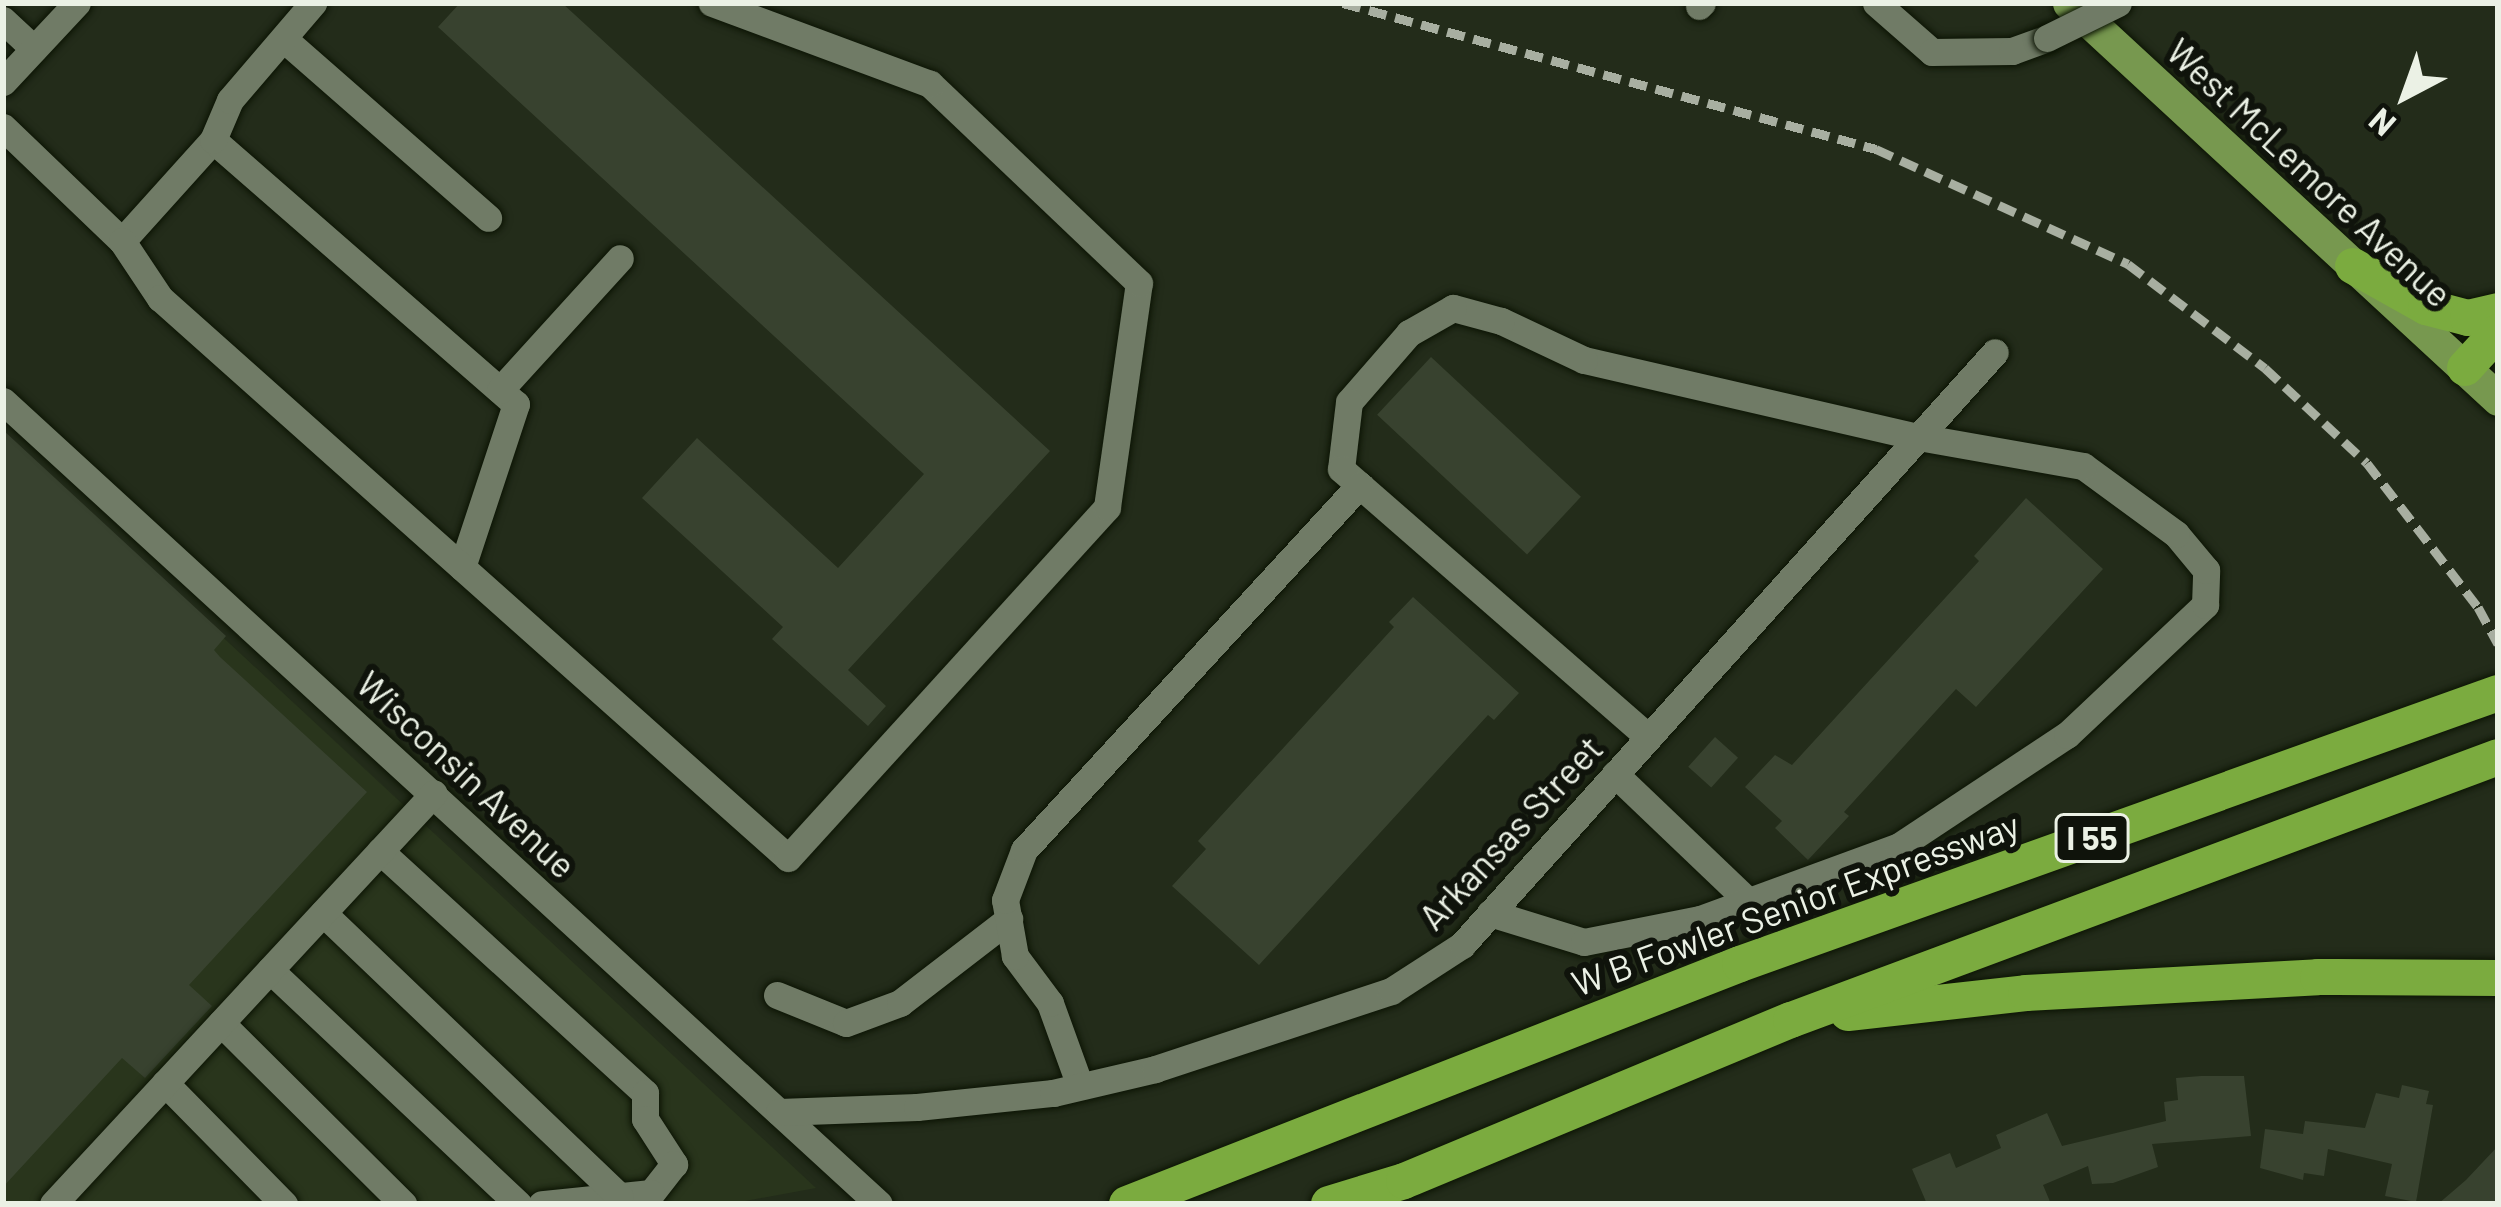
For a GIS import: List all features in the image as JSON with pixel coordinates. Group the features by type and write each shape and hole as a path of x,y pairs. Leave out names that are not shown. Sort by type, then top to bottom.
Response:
{"highway":[{"path":"2353,266 2426,308 2468,318 2498,311"},
{"path":"2465,368 2498,332"},
{"name":"W B Fowler Senior Expressway","path":"1127,1204 1740,964 2498,693"},
{"name":"I 55","path":"1329,1204 1404,1181 1791,1020 2486,761"},
{"path":"1791,1020 2048,992 2318,977 2498,978"}],"main road":[{"name":"West McLemore Avenue","path":"2068,3 2498,399"}],"street":[{"path":"3,82 77,3"},
{"path":"122,242 213,140 230,100 313,3"},
{"path":"3,127 122,242 160,298 788,858 1107,507 1139,283 930,84 712,3"},
{"path":"1876,3 1932,52 2012,51 2118,3"},
{"path":"3,20 34,49"},
{"path":"285,40 488,218"},
{"path":"213,140 516,404 462,567"},
{"path":"500,390 620,258"},
{"path":"1490,913 1584,942 1700,919 1899,846 2068,735 2205,605 2206,570 2176,534 2083,466 1918,437 1584,360 1501,322 1454,308 1409,333 1348,402 1341,469 1648,737"},
{"name":"Arkansas Street","path":"779,1112 917,1107 1080,1086 1155,1069 1390,991 1462,945 1995,352"},
{"name":"Wisconsin Avenue","path":"3,401 879,1204"},
{"path":"1080,1086 1050,1003 1016,956 1006,901 1024,850 1360,485"},
{"path":"1616,774 1747,900"},
{"path":"53,1204 434,793"},
{"path":"380,851 645,1093 645,1119 674,1164 652,1193 542,1204"},
{"path":"322,913 619,1196"},
{"path":"777,995 846,1023 900,1003 1009,920"},
{"path":"270,970 518,1204"},
{"path":"221,1023 403,1204"},
{"path":"165,1083 284,1204"}],"shaded area":[{"path":"3,433 816,1188 729,1204 3,1204"}],"building":[{"path":"460,3 562,3 1050,451 848,670 886,706 868,726 772,639 783,627 642,498 697,438 838,568 924,474 438,27"},
{"path":"1431,357 1581,497 1527,555 1377,415"},
{"path":"3,430 226,636 214,650 220,657 367,792 189,985 212,1006 145,1078 122,1058 3,1187"},
{"path":"2026,498 2103,569 1976,707 1956,689 1844,812 1849,816 1808,860 1775,828 1782,821 1745,787 1775,755 1792,765 1979,561 1974,556"},
{"path":"1413,597 1519,693 1494,720 1488,715 1259,965 1172,886 1206,849 1198,841 1394,627 1389,622"},
{"path":"1715,737 1738,758 1711,787 1688,767"},
{"path":"2244,1076 2251,1136 2152,1144 2158,1167 2113,1183 2092,1184 2088,1166 2043,1185 2051,1204 1927,1204 1912,1169 1950,1153 1956,1168 2001,1148 1996,1135 2047,1113 2062,1146 2166,1121 2164,1102 2178,1100 2176,1078"},
{"path":"2402,1085 2429,1091 2426,1104 2433,1105 2416,1202 2385,1196 2392,1164 2328,1149 2324,1176 2304,1173 2303,1180 2260,1168 2265,1129 2303,1134 2305,1121 2365,1128 2376,1093 2399,1098"},
{"path":"2498,1146 2498,1204 2438,1204 2466,1180"}],"railway":[{"path":"1343,3 1876,149 2128,264 2265,368 2367,463 2478,607 2498,644"}]}
